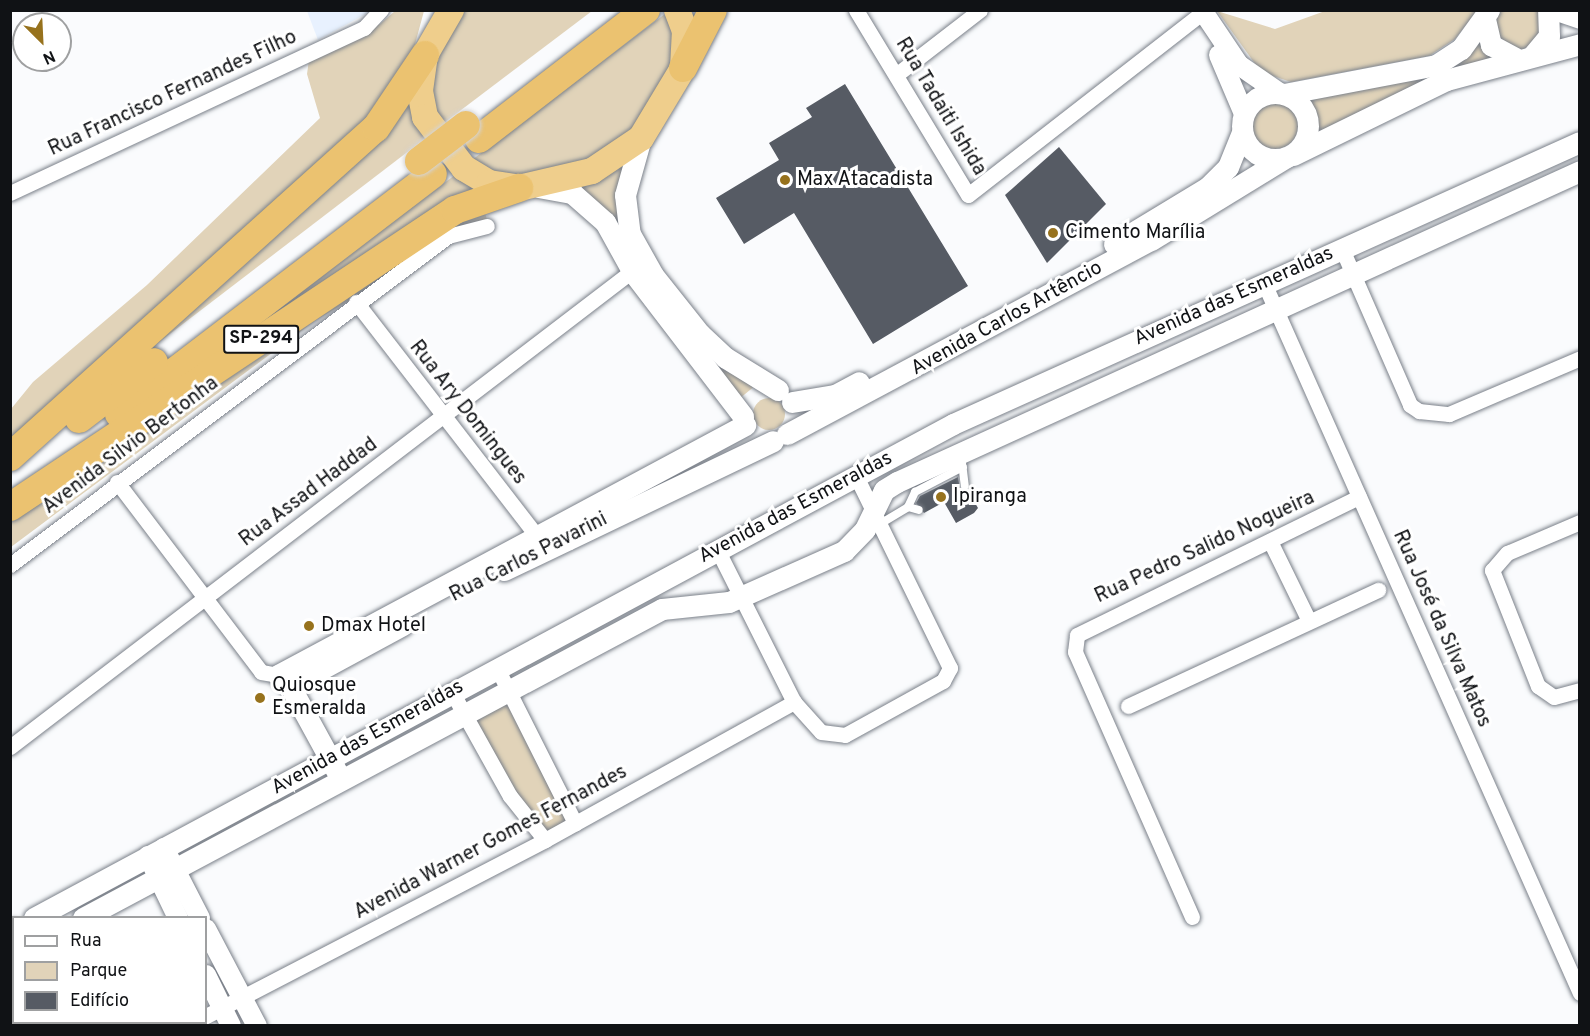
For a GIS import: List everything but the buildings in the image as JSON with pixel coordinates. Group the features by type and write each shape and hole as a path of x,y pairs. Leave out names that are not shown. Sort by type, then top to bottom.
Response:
{"highway":[{"path":"436,10 421,98 431,129 475,175 529,187 592,171 641,138 683,68 713,10"},
{"path":"10,457 376,128 451,10"},
{"name":"SP-294","path":"10,497 472,132 615,10"},
{"path":"677,10 685,31 683,68"},
{"name":"SP-294","path":"472,132 646,11"},
{"name":"SP-294","path":"10,471 426,168"},
{"name":"SP-294","path":"10,507 455,210 529,187"}],"main road":[{"path":"1487,15 1491,45 1524,57 1549,36 1548,10"},
{"path":"1557,10 1580,18"},
{"path":"1282,94 1300,104 1308,121 1305,140 1289,156 1258,155 1243,123 1259,97 1437,65 1461,50 1487,15"},
{"name":"Avenida Carlos Artêncio","path":"780,437 1151,240 1289,156 1446,80 1524,57 1580,44"},
{"name":"Avenida Carlos Artêncio","path":"785,396 835,395 1152,222 1218,179 1243,123"},
{"path":"529,187 572,194 594,210 632,271 756,438 780,437 795,419 785,396 726,358 700,334 653,275 630,234 625,195 641,138"},
{"name":"Avenida das Esmeraldas","path":"38,916 717,549 1000,402 1580,142"},
{"name":"Avenida das Esmeraldas","path":"87,916 662,609 743,597 844,551 877,518 884,490 960,459 1276,308 1580,171"},
{"path":"744,421 753,394 785,396"},
{"name":"Rua Carlos Pavarini","path":"689,466 744,421"},
{"name":"Rua Carlos Pavarini","path":"284,681 689,466 780,437"},
{"path":"284,681 340,779"}],"street":[{"name":"Rua Francisco Fernandes Filho","path":"10,193 364,28 381,10"},
{"name":"Rua Tadaiti Ishida","path":"856,10 968,195 1203,11"},
{"path":"896,75 980,10"},
{"path":"1203,11 1239,65 1282,94"},
{"path":"1203,11 1204,31 1237,89 1243,123"},
{"name":"Avenida Silvio Bertonha","path":"10,565 356,302 448,236 487,226"},
{"path":"1342,249 1410,405 1419,411 1449,414 1580,358"},
{"name":"Rua Assad Haddad","path":"10,747 202,599 444,418 632,271"},
{"name":"Rua José da Silva Matos","path":"1264,283 1580,993"},
{"name":"Rua Ary Domingues","path":"356,302 542,543"},
{"path":"717,549 794,702 810,724 832,736 943,681 950,668 856,476"},
{"path":"117,482 202,599 261,672 284,681"},
{"name":"Rua Pedro Salido Nogueira","path":"1192,917 1074,642 1085,627 1359,497"},
{"path":"1580,522 1507,553 1492,570 1539,686 1554,697 1580,690"},
{"path":"1270,541 1309,621"},
{"path":"1128,706 1378,590"},
{"path":"497,668 575,823"},
{"path":"452,692 510,796 545,840"},
{"name":"Avenida Warner Gomes Fernandes","path":"213,1012 545,840 794,702"},
{"path":"156,852 166,873 177,916"},
{"path":"166,873 198,916"},
{"path":"207,931 257,1026"},
{"path":"207,980 213,1012 231,1026"}],"lane":[{"path":"908,507 915,492 960,459 965,486"},
{"path":"877,518 908,507 919,510"}],"shaded area":[{"path":"307,11 371,11 318,40"}],"green space":[{"path":"1498,10 1539,11 1543,19 1536,43 1521,50 1499,42 1493,20"},
{"path":"395,11 424,11 411,59 389,98 11,448 11,409 33,382 147,285 320,118 307,74 309,60 380,24"},
{"path":"462,11 592,11 440,126 430,85 440,50"},
{"path":"669,11 679,36 661,96 610,153 508,181 468,163"},
{"path":"1217,11 1275,29 1325,11 1477,11 1455,39 1429,56 1291,82 1261,72"},
{"path":"1479,42 1491,58 1313,136 1307,100"},
{"path":"410,98 427,137 128,366"},
{"path":"1275,103 1291,110 1298,126 1291,142 1275,149 1259,142 1252,126 1259,110"},
{"path":"626,159 625,237 600,204 572,185"},
{"path":"455,175 478,190 222,350"},
{"path":"483,205 487,220 316,320 11,547 11,516"},
{"path":"693,335 756,385 739,399"},
{"path":"769,398 780,403 785,414 780,425 769,430 758,425 753,414 758,403"},
{"path":"509,689 575,823 545,840 463,714"}],"place":[{"name":"Max Atacadista","path":"785,180"},
{"name":"Cimento Marília","path":"1053,233"},
{"name":"Ipiranga","path":"941,497"},
{"name":"Dmax Hotel","path":"309,626"},
{"name":"Quiosque Esmeralda","path":"260,698"}]}
